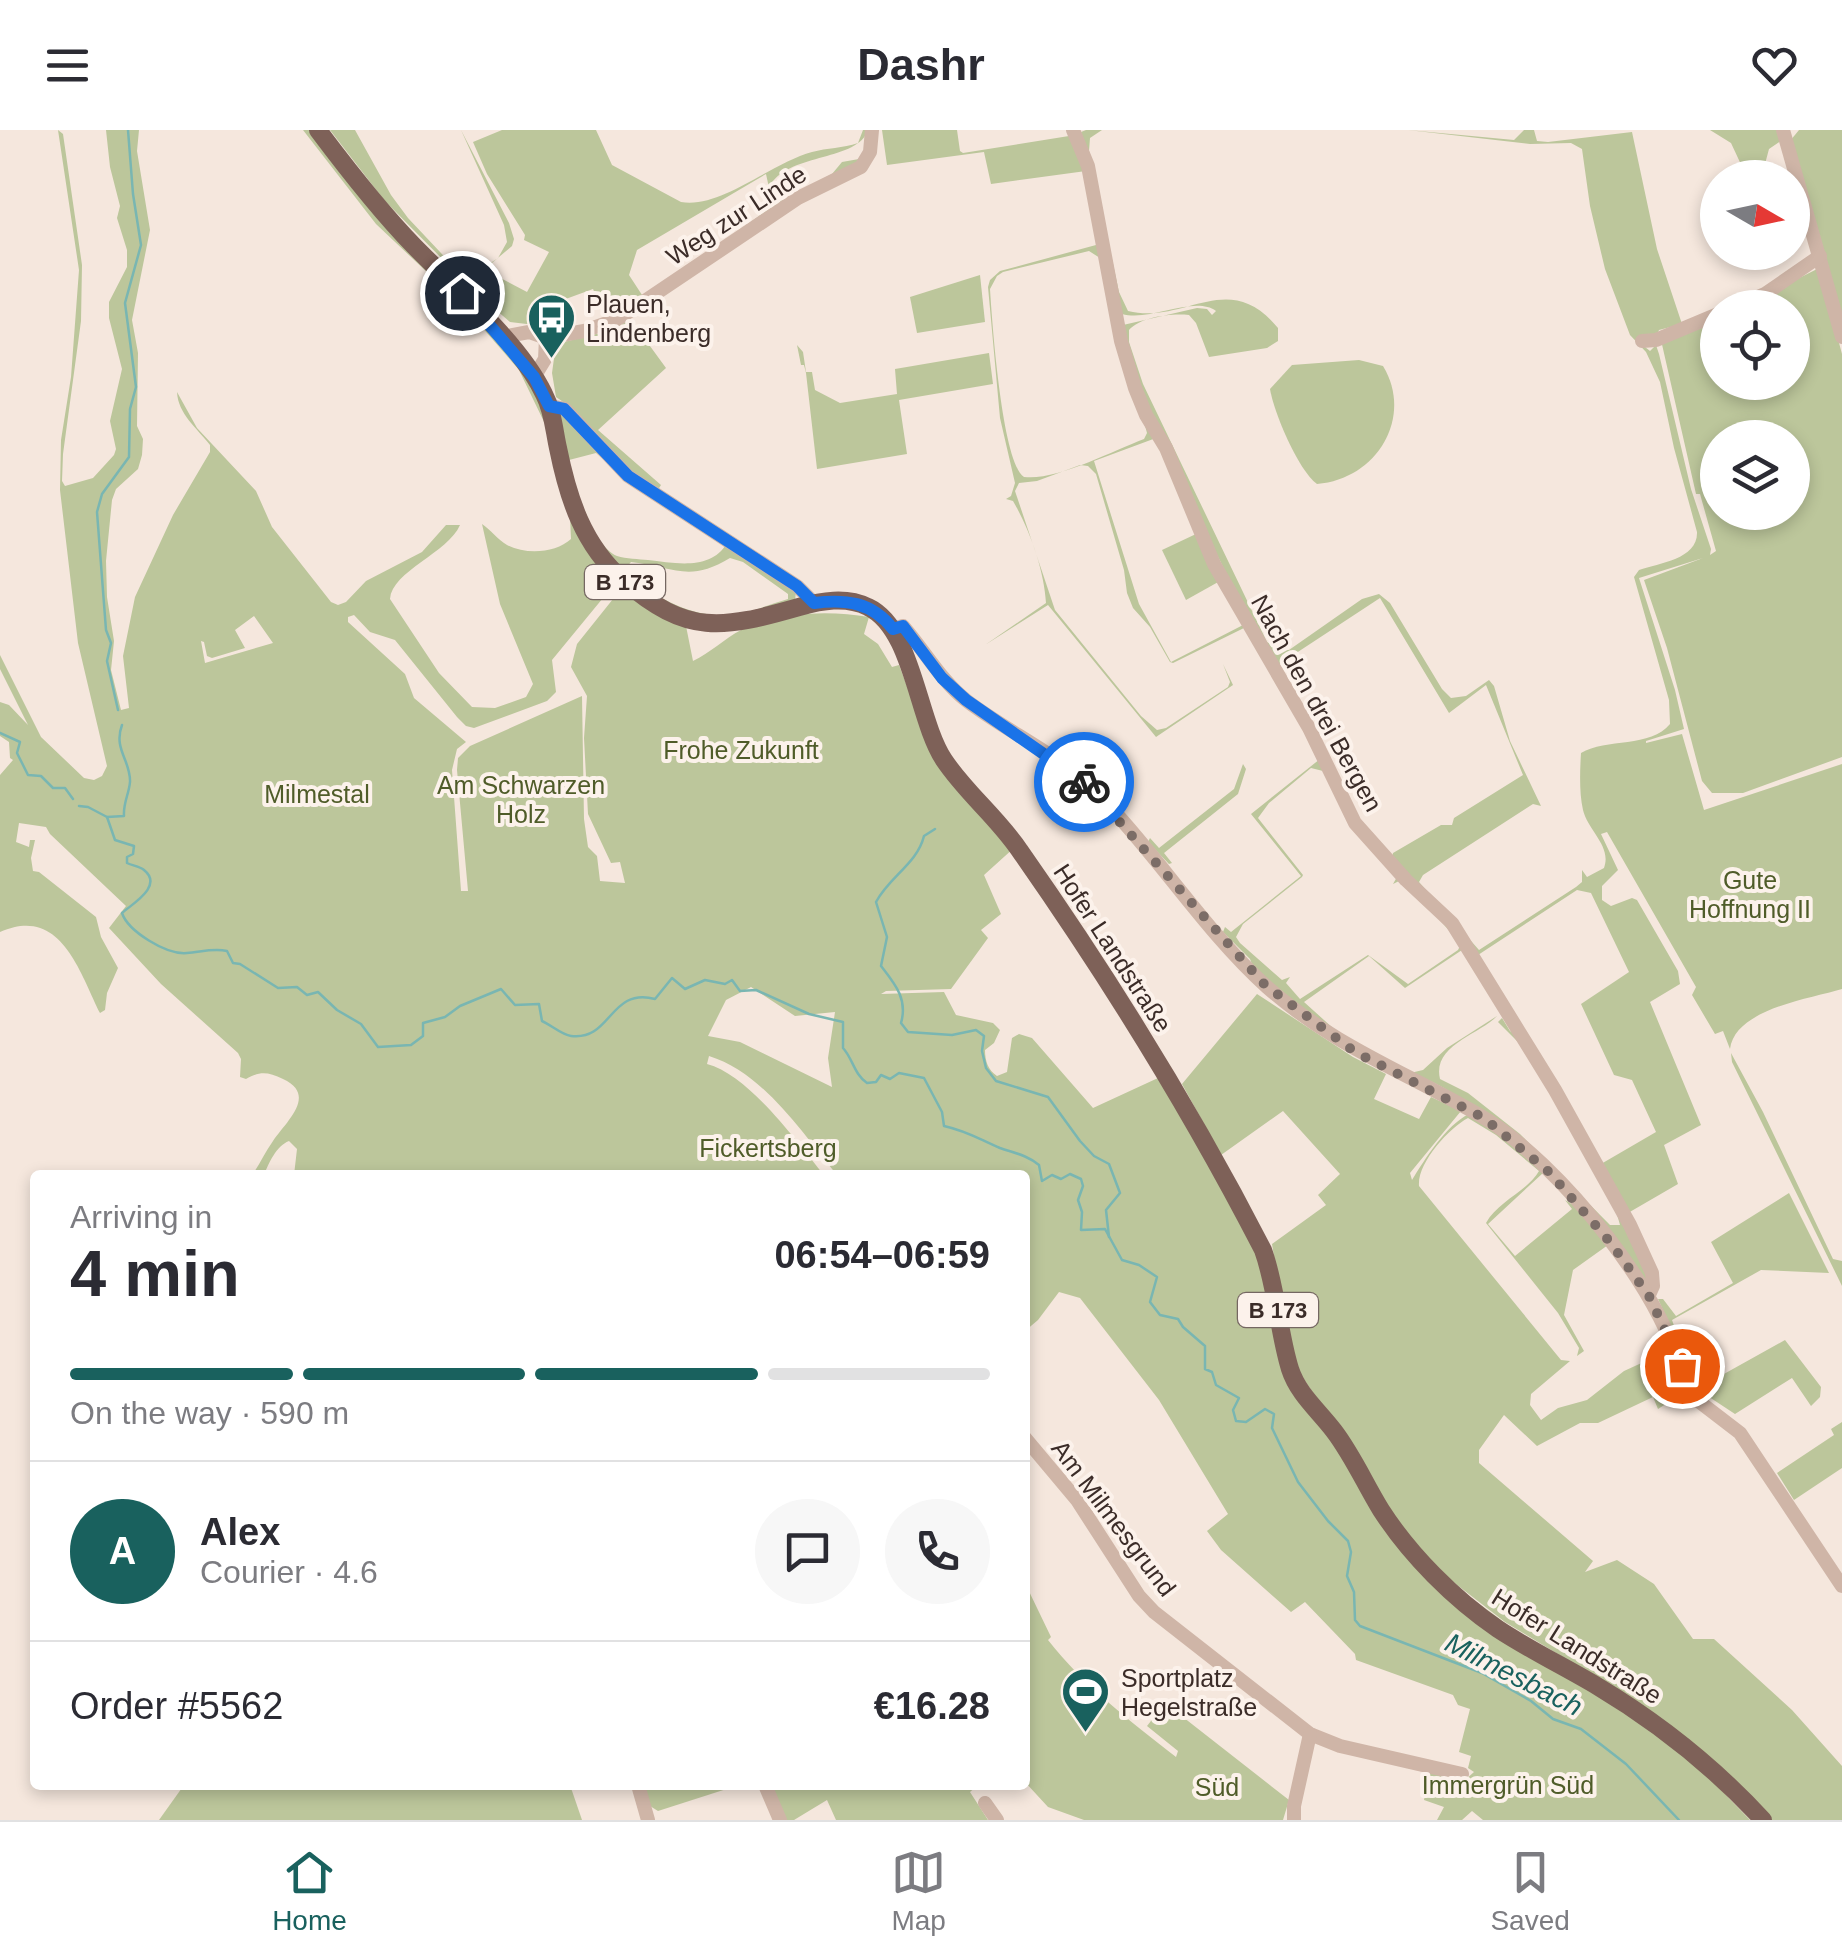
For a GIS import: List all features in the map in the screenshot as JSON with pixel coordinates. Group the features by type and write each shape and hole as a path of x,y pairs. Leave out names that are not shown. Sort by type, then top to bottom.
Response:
{"main road":[{"name":"B 173","path":"318,130 394,224 534,377 549,406 566,484 582,528 608,565 637,592 676,616 711,625 741,624 814,603 840,600 868,606 893,629"},
{"name":"Hofer Landstraße","path":"893,629 940,754 1017,845 1174,1088 1262,1250 1291,1372 1304,1396 1364,1476 1402,1540 1472,1610 1668,1732 1763,1820"}],"street":[{"name":"Weg zur Linde","path":"502,338 529,332 546,338 618,320 798,198 861,166 870,152 872,130"},
{"name":"Nach den drei Bergen","path":"1073,130 1088,166 1130,374 1146,416 1166,448 1214,564 1309,728 1356,822 1384,856 1452,923 1555,1090 1644,1257 1654,1286 1649,1296"},
{"path":"1785,131 1842,337"},
{"path":"1772,290 1820,256"},
{"path":"1642,341 1656,340 1700,322"},
{"path":"534,377 545,359 546,338"},
{"path":"549,406 564,409 628,476 797,586 814,603"},
{"path":"893,629 903,626 942,678 966,700 1041,749 1096,792 1275,994 1355,1052 1484,1118 1527,1152 1580,1206 1649,1296 1682,1366 1684,1390 1740,1432 1842,1586"},
{"name":"Am Milmesgrund","path":"1030,1444 1076,1500 1154,1612 1310,1734 1340,1746 1462,1774"},
{"path":"1294,1820 1310,1734"},
{"path":"639,1790 648,1820"},
{"path":"767,1790 780,1820"},
{"path":"985,1803 997,1820"}],"green space":[{"path":"58,130 63,134 82,265 81,321 63,454 65,486 93,478 116,449 110,421 122,369 109,318 109,302 127,267 127,250 117,218 120,206 106,130 139,130 137,151 150,230 132,320 138,353 137,426 143,439 142,455 138,469 116,489 112,500 106,561 114,641 111,670 121,710 129,708 123,656 135,597 173,515 210,452 210,445 184,414 177,392 197,428 256,491 272,527 331,602 346,602 366,581 422,552 446,525 460,525 454,535 400,580 390,599 439,673 472,707 495,708 526,697 533,684 500,604 482,524 504,543 523,550 549,550 571,539 570,516 547,428 519,370 467,310 376,224 303,130 312,130 530,378 613,579 612,587 552,660 556,692 547,701 474,728 457,717 395,640 370,632 354,615 348,617 348,622 405,674 414,698 466,742 457,749 452,770 461,891 468,891 458,758 470,746 582,696 588,847 597,856 600,881 625,883 620,862 611,863 588,814 584,738 587,696 571,667 577,644 617,594 630,591 686,626 693,661 741,630 771,619 821,613 869,617 864,634 878,644 892,667 899,665 931,743 956,786 1015,847 984,875 1001,914 981,930 988,938 951,989 881,994 944,992 956,1015 993,1023 1000,1030 985,1054 989,1068 997,1076 1007,1072 1012,1038 1019,1034 1032,1038 1093,1108 1158,1078 1250,1232 1261,1266 1277,1350 1295,1397 1330,1435 1397,1543 1698,1766 1750,1820 1483,1820 1472,1811 1462,1820 1437,1820 1444,1807 1424,1800 1430,1771 1465,1780 1474,1772 1468,1768 1471,1756 1459,1752 1470,1709 1458,1705 1453,1695 1356,1660 1355,1654 1305,1602 1291,1612 1221,1550 1207,1531 1228,1514 1159,1400 1080,1298 1059,1292 1030,1327 1030,1170 833,1170 764,1090 729,1064 709,1056 707,1064 739,1081 755,1095 820,1170 295,1170 297,1149 289,1141 277,1151 266,1170 255,1170 296,1109 298,1093 293,1085 273,1075 240,1077 238,1053 161,984 109,928 126,906 46,827 19,823 16,842 29,847 30,840 35,840 33,871 96,917 101,937 118,968 107,993 105,1010 100,1013 75,961 52,934 38,927 21,926 0,932 0,775 13,760 9,742 0,736 0,702 9,705 28,725 0,669 0,655 41,737 84,778 94,780 102,776 107,766 78,643 60,490 61,440 71,377 79,270","holes":["254,616 273,643 205,663 201,641 207,656 212,658 245,648 235,630","751,987 795,1016 835,1012 828,1058 832,1087 740,1042 708,1036 726,1000"]},
{"path":"330,130 355,130 391,195 457,270 471,276 497,259 467,284 384,200"},
{"path":"461,130 514,239 498,258 507,242 504,225"},
{"path":"502,130 596,130 612,165 681,202 713,199 796,158 857,143 780,174 771,184 774,200 779,202 832,174 842,162 859,159 855,166 731,236 773,206 766,174 637,250 629,275 644,298 606,319 593,289 563,300 548,298 543,326 510,322 474,291 493,274 527,292 549,252 524,240 525,235 487,174 473,142"},
{"path":"882,130 957,130 963,153 1069,136 1086,171 991,184 984,152 887,165"},
{"path":"1102,130 1090,138 1089,151 1119,292 1128,311 1161,312 1133,316 1122,314 1081,132"},
{"name":"Gute Hoffnung II","path":"1408,130 1514,140 1524,130 1534,130 1537,141 1548,142 1632,132 1657,249 1682,324 1659,330 1640,343 1650,351 1656,345 1659,354 1700,516 1700,530 1705,530 1710,555 1716,551 1710,530 1810,530 1810,420 1700,420 1700,494 1696,494 1661,340 1700,325 1700,400 1810,400 1810,290 1776,290 1819,268 1842,354 1842,757 1743,793 1712,793 1702,781 1667,648 1644,580 1703,558 1639,578 1684,729 1646,743 1682,734 1704,810 1842,764 1842,989 1759,1015 1735,1035 1730,1049 1723,1031 1715,1034 1692,995 1696,987 1607,832 1601,834 1618,870 1602,886 1602,900 1611,906 1632,898 1637,900 1678,971 1680,984 1650,1002 1701,1125 1664,1145 1678,1184 1628,1213 1601,1164 1656,1132 1632,1080 1614,1075 1581,1004 1629,972 1591,893 1577,890 1478,955 1392,858 1393,853 1441,825 1452,825 1454,818 1523,775 1486,685 1449,713 1380,598 1278,665 1226,573 1148,414 1123,325 1147,319 1129,330 1129,342 1143,384 1267,642 1279,650 1289,650 1362,599 1379,594 1390,603 1451,698 1466,696 1489,680 1494,686 1510,741 1541,806 1533,804 1423,875 1419,882 1479,950 1576,887 1582,882 1582,870 1587,877 1604,868 1605,853 1583,810 1581,753 1652,737 1670,724 1669,700 1634,577 1639,570 1685,554 1696,541 1697,532 1660,382 1646,352 1630,335 1605,269 1582,149 1571,143 1530,144"},
{"path":"1710,130 1780,130 1782,140 1769,149 1766,160 1739,160 1731,143"},
{"path":"1799,130 1842,130 1842,316 1810,208 1810,160 1796,160 1790,141"},
{"path":"1099,246 1156,438 1094,461 1139,604 1171,662 1245,624 1246,627 1173,663 1170,662 1150,627 1133,608 1096,474 1081,465 1144,439 1147,433 1100,258 1089,251 1003,272 990,289 1004,420 1016,466 1024,477 1064,471 1019,483 1015,491 1033,545 1013,501 1006,499 1015,483 1000,418 988,287 990,280 1000,271"},
{"path":"980,275 985,322 917,333 910,297"},
{"path":"1224,300 1242,302 1260,310 1278,328 1278,341 1267,348 1209,357 1189,315 1164,316 1197,308 1207,309 1212,315 1216,311 1196,306 1186,307"},
{"path":"631,320 666,368 598,430 661,485 656,493 572,408 556,397 552,373 556,344"},
{"path":"797,345 803,352 806,372 812,372 815,390 840,403 897,394 895,369 989,353 993,384 899,400 907,454 817,469 806,373"},
{"path":"1359,360 1383,366 1392,386 1392,424 1384,442 1357,471 1317,484 1302,467 1288,440 1270,389 1292,365"},
{"path":"559,411 604,460 596,453 569,460 589,522 612,554 692,563 712,558 727,543 796,590 795,602 747,616 709,620 681,612 647,592 616,563 592,532 583,517 572,481","holes":["730,558 743,562 788,594 788,599 740,614 704,614 660,597 626,568 631,562 692,572"]},
{"path":"1196,534 1220,581 1186,600 1162,550"},
{"path":"1036,554 1055,610 1141,716 1157,730 1228,687 1230,682 1223,664 1233,685 1156,737 1048,605 985,645 1046,603"},
{"path":"1320,759 1354,825 1408,885 1399,881 1393,884 1397,877 1357,833 1323,771 1311,768 1269,803 1258,818 1303,875 1243,924 1236,937 1240,943 1282,980 1290,977 1286,983 1300,999 1368,955 1408,984 1461,944 1413,890 1465,948 1405,988 1369,956 1304,1002 1334,1029 1256,974 1250,959 1223,932 1225,927 1231,932 1301,876 1251,814"},
{"path":"1243,764 1246,769 1238,794 1164,853 1172,863 1169,864 1148,842 1150,838 1159,848 1234,789"},
{"path":"1257,994 1386,1074 1374,1099 1419,1119 1431,1097 1461,1111 1410,1173 1412,1180 1444,1134 1469,1114 1492,1128 1543,1173 1488,1224 1515,1256 1572,1209 1565,1200 1575,1206 1608,1245 1573,1270 1564,1315 1584,1351 1577,1356 1579,1348 1558,1313 1486,1223 1539,1171 1496,1135 1468,1118 1444,1138 1423,1167 1419,1186 1561,1360 1570,1361 1531,1394 1530,1405 1541,1420 1558,1408 1587,1400 1624,1371 1670,1350 1680,1388 1658,1409 1653,1397 1598,1423 1580,1423 1537,1446 1504,1415 1479,1450 1479,1463 1593,1561 1585,1572 1617,1560 1654,1584 1693,1639 1714,1639 1792,1710 1842,1766 1842,1820 1771,1820 1604,1682 1505,1622 1452,1581 1408,1538 1300,1373 1288,1341 1272,1244 1326,1205 1318,1195 1340,1174 1283,1111 1221,1155 1182,1084"},
{"path":"1497,1016 1450,1049 1439,1067 1440,1079 1468,1093 1520,1134 1610,1225 1620,1225 1615,1207 1568,1123 1521,1045 1498,1022 1502,1018 1519,1037 1607,1184 1637,1245 1649,1277 1646,1283 1594,1217 1533,1156 1450,1092 1406,1074 1423,1070 1447,1048"},
{"path":"1731,1053 1833,1259 1842,1261 1842,1286 1732,1062"},
{"path":"1789,1193 1829,1273 1761,1270 1672,1320 1687,1362 1699,1376 1689,1383 1658,1299 1663,1299 1676,1316 1733,1283 1711,1242"},
{"path":"1785,1340 1821,1387 1820,1397 1811,1406 1792,1378 1735,1414 1697,1389"},
{"path":"1842,1422 1842,1468 1794,1500 1777,1473 1834,1435 1831,1429"},
{"name":"Sportplatz Hegelstraße","path":"1030,1593 1051,1637 1048,1640 1062,1657 1092,1688 1176,1757 1178,1751 1147,1726 1165,1703 1289,1800 1283,1820 1084,1820 1048,1807 1030,1787"},
{"path":"180,1790 572,1790 582,1820 159,1820"},
{"path":"645,1790 723,1790 658,1811 650,1806"},
{"path":"770,1790 972,1790 988,1820 836,1820 827,1800 794,1820 783,1820"}],"waterway":[{"path":"118,710 107,661 111,643 106,630 97,512 102,494 129,457 130,409 136,387 125,303 141,245 128,130"},
{"path":"107,817 124,816 129,786 130,775 120,741 122,725"},
{"name":"Milmesbach","path":"0,733 20,742 17,753 28,775 41,776 53,788 65,788 73,799"},
{"name":"Milmesbach","path":"79,806 107,817 115,840 134,846 127,863 149,876 144,894 122,913 140,934 178,953 227,951 233,963 278,988 297,987 307,995 318,992 337,1010 361,1024 378,1047 411,1045 423,1036 423,1023 445,1017 460,1006 501,989 515,1005 539,1004 542,1021 560,1032 584,1035 595,1031 628,1000 655,999 672,978 685,989 705,980 725,984 732,980 740,991 756,990 809,1014 843,1022 843,1048 867,1083 876,1082 881,1075 890,1079 899,1073 924,1078 942,1112 944,1126 1030,1159 1039,1165 1042,1181 1052,1175 1061,1179 1070,1174 1081,1179 1081,1230 1105,1229 1122,1260 1157,1277 1150,1302 1160,1315 1178,1319 1205,1346 1205,1369 1212,1372 1216,1385 1239,1398 1233,1410 1236,1421 1246,1422 1265,1409 1274,1414 1272,1428 1298,1482 1348,1541 1351,1552 1347,1576 1354,1592 1355,1620 1360,1626 1482,1673 1531,1701 1553,1719 1581,1729 1626,1764 1679,1820"},
{"path":"935,829 924,836 916,854 876,902 887,937 881,966 901,999 901,1023 908,1032 952,1035 976,1030 984,1036 986,1068 996,1081 1048,1097 1080,1141 1094,1156 1109,1164 1120,1193 1106,1210 1109,1237"}],"way so far":[{"path":"1084,782 1265,985 1296,1011 1355,1052 1484,1118 1549,1172 1610,1242 1649,1296 1682,1366"}],"place":[{"name":"Plauen, Lindenberg","path":"551,360"},
{"name":"Sportplatz Hegelstraße","path":"1086,1734"}],"route":[{"path":"462,293 534,377 549,406 564,409 628,476 797,586 814,603 856,602 878,612 893,629 903,626 942,678 966,700 1084,782"}],"park label":[{"name":"Frohe Zukunft","path":"741,750"},
{"name":"Milmestal","path":"317,794"},
{"name":"Am Schwarzen Holz","path":"521,800"},
{"name":"Fickertsberg","path":"768,1148"},
{"name":"Immergrün Süd","path":"1508,1785"},
{"name":"Süd","path":"1217,1787"}]}
